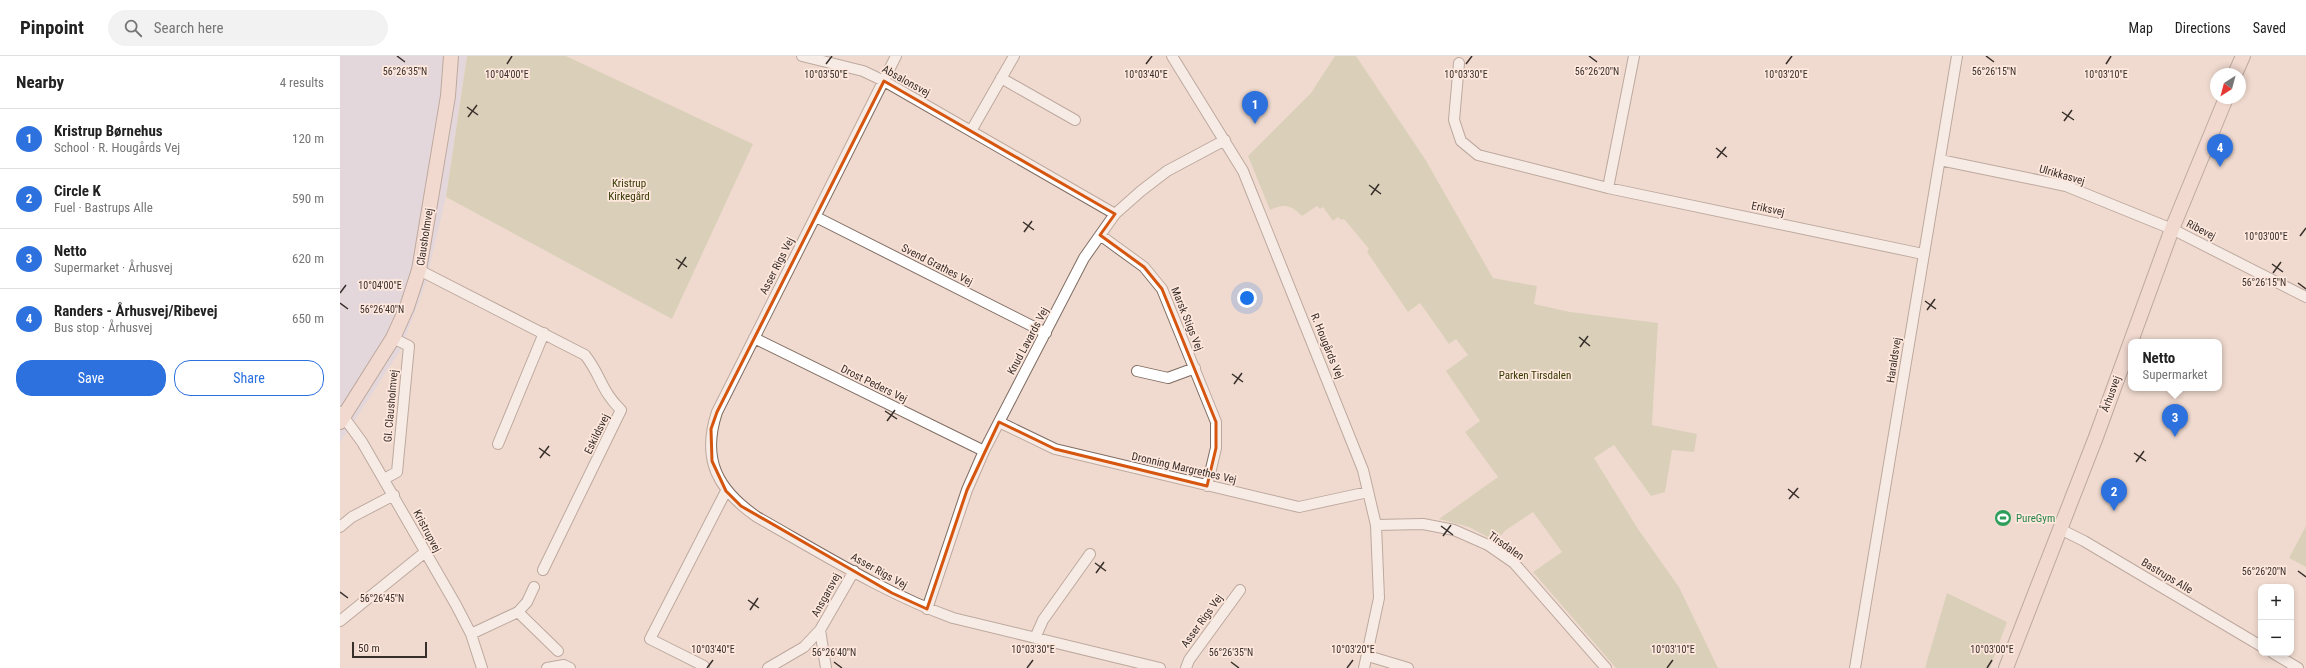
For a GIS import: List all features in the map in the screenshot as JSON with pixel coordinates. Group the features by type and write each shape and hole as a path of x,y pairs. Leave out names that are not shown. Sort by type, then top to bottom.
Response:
{"main road":[{"name":"Clausholmvej","path":"341,417 393,338 408,307 419,270 448,96 451,56"},
{"path":"2238,68 2243,56"},
{"name":"Århusvej","path":"2132,339 2172,229 2224,104"},
{"name":"Århusvej","path":"2006,668 2096,437 2128,349"}],"street":[{"name":"Absalonsvej","path":"802,56 863,71 884,81 1115,214"},
{"name":"Asser Rigs Vej","path":"896,56 717,412 711,429 712,461 726,491 741,506 757,517 854,570 892,593 927,609 953,618 1160,668"},
{"path":"971,131 1014,56"},
{"name":"R. Hougårds Vej","path":"1172,56 1243,171 1363,470 1376,525 1379,598 1368,656 1364,668"},
{"path":"1608,188 1634,56"},
{"name":"Haraldsvej","path":"1855,668 1957,56"},
{"name":"Eriksvej","path":"1459,63 1454,120 1462,141 1478,155 1608,188 1924,254"},
{"path":"1001,78 1075,120"},
{"name":"Knud Lavards Vej","path":"927,609 967,490 984,451 1084,258 1115,214 1168,171 1225,140"},
{"name":"Ulrikkasvej","path":"1940,160 2066,186 2172,229"},
{"name":"Svend Grathes Vej","path":"816,217 1046,333"},
{"name":"Ribevej","path":"2172,229 2306,297"},
{"name":"Marsk Stigs Vej","path":"1100,235 1144,267 1162,288 1216,422 1216,448 1207,486"},
{"name":"Eskildsvej","path":"419,270 585,355 596,369 601,384 608,397 621,410 543,570"},
{"path":"498,444 544,333"},
{"name":"Gl. Clausholmvej","path":"384,479 397,472 409,346 393,338"},
{"name":"Drost Peders Vej","path":"754,338 984,451"},
{"name":"Marsk Stigs Vej","path":"1137,371 1168,378 1195,368"},
{"name":"Kristrupvej","path":"341,417 362,442 394,495 424,552 471,634 482,668"},
{"name":"Dronning Margrethes Vej","path":"999,422 1055,449 1299,507 1368,492"},
{"path":"704,666 650,639 726,491"},
{"path":"340,527 352,517 394,495"},
{"name":"Tirsdalen","path":"1376,525 1423,524 1454,530 1488,545 1514,563 1606,668"},
{"name":"Bastrups Alle","path":"2060,529 2084,541 2258,644"},
{"path":"340,621 424,552"},
{"path":"1035,638 1042,620 1090,554"},
{"name":"Ansgarsvej","path":"768,668 804,647 820,630 854,570"},
{"path":"471,634 518,612 527,602 534,587"},
{"name":"Asser Rigs Vej","path":"1186,668 1189,660 1240,590"},
{"path":"518,612 558,651"},
{"name":"Ansgarsvej","path":"820,630 826,668"},
{"path":"1368,656 1408,668"},
{"path":"2278,656 2298,668"},
{"path":"548,668 564,665 570,668"}],"highlighted area":[{"path":"884,81 1115,214 1100,235 1144,267 1162,289 1216,422 1216,448 1207,486 1055,449 999,422 967,490 927,609 892,593 741,506 726,491 712,461 711,429 717,412"}],"shaded area":[{"path":"340,56 467,56 446,197 426,282 401,349 340,443"}],"green space":[{"name":"Kristrup Kirkegård","path":"467,56 566,56 753,144 672,319 446,197"},
{"name":"Parken Tirsdalen","path":"1335,56 1356,56 1425,159 1493,278 1537,286 1534,304 1570,312 1658,323 1652,425 1697,434 1694,452 1672,450 1665,492 1651,496 1614,445 1594,458 1638,529 1679,587 1718,668 1616,668 1533,572 1562,552 1533,512 1506,530 1495,541 1469,527 1439,519 1498,477 1465,432 1480,421 1446,371 1468,355 1456,339 1449,344 1420,303 1408,312 1367,252 1369,249 1344,219 1341,220 1338,217 1333,221 1323,207 1320,209 1317,206 1302,216 1288,206 1280,206 1270,210 1248,156 1311,93"},
{"path":"2306,526 2306,567 2289,558"},
{"path":"1947,593 2007,622 1990,668 1925,668"}],"place":[{"name":"Kristrup Børnehus","path":"1255,124"},
{"name":"Randers - Århusvej/Ribevej","path":"2220,167"},
{"name":"Netto","path":"2175,437"},
{"name":"Circle K","path":"2114,511"},
{"name":"PureGym","path":"2003,518"}]}
